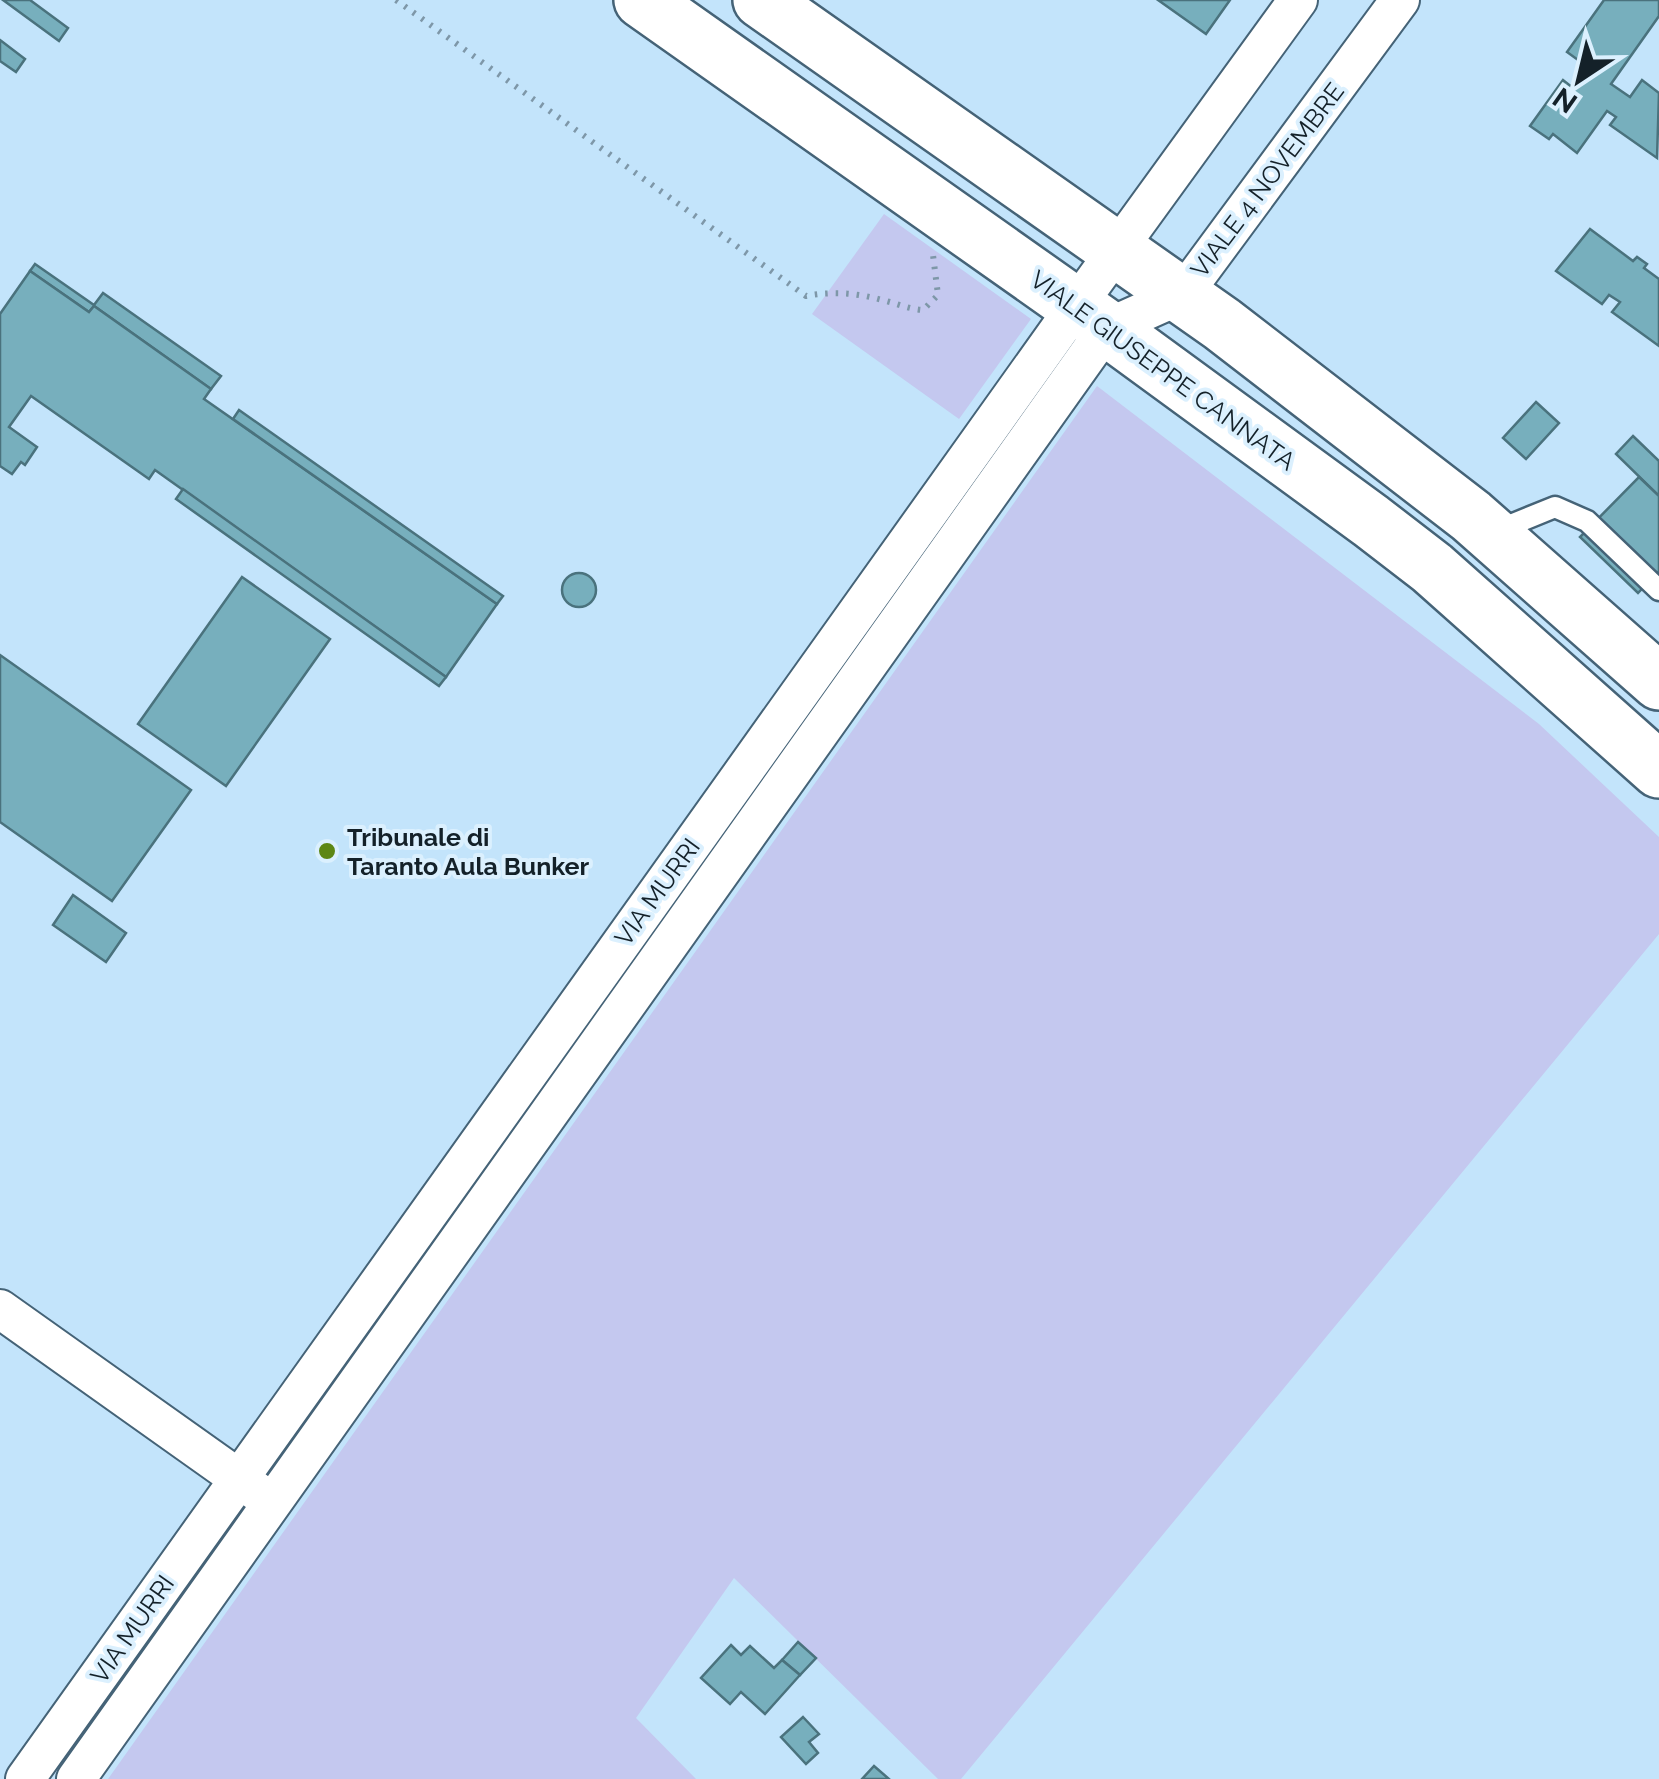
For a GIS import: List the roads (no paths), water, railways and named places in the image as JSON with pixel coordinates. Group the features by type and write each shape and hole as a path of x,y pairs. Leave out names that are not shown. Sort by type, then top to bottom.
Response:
{"street":[{"name":"VIALE GIUSEPPE CANNATA","path":"642,0 1091,317 1432,568 1659,770"},
{"path":"761,0 1116,252 1182,294 1490,533 1652,676 1600,715"},
{"path":"1091,317 1116,252 1298,0"},
{"name":"VIALE 4 NOVEMBRE","path":"1091,317 1182,294 1400,0"},
{"name":"VIA MURRI","path":"25,1779 239,1478 1091,317"},
{"name":"VIA MURRI","path":"76,1779 273,1502 1091,317"},
{"path":"0,1309 273,1502"}],"lane":[{"path":"1490,533 1555,507 1587,521 1659,590"}],"place":[{"name":"Tribunale di Taranto Aula Bunker","path":"327,851"}]}
